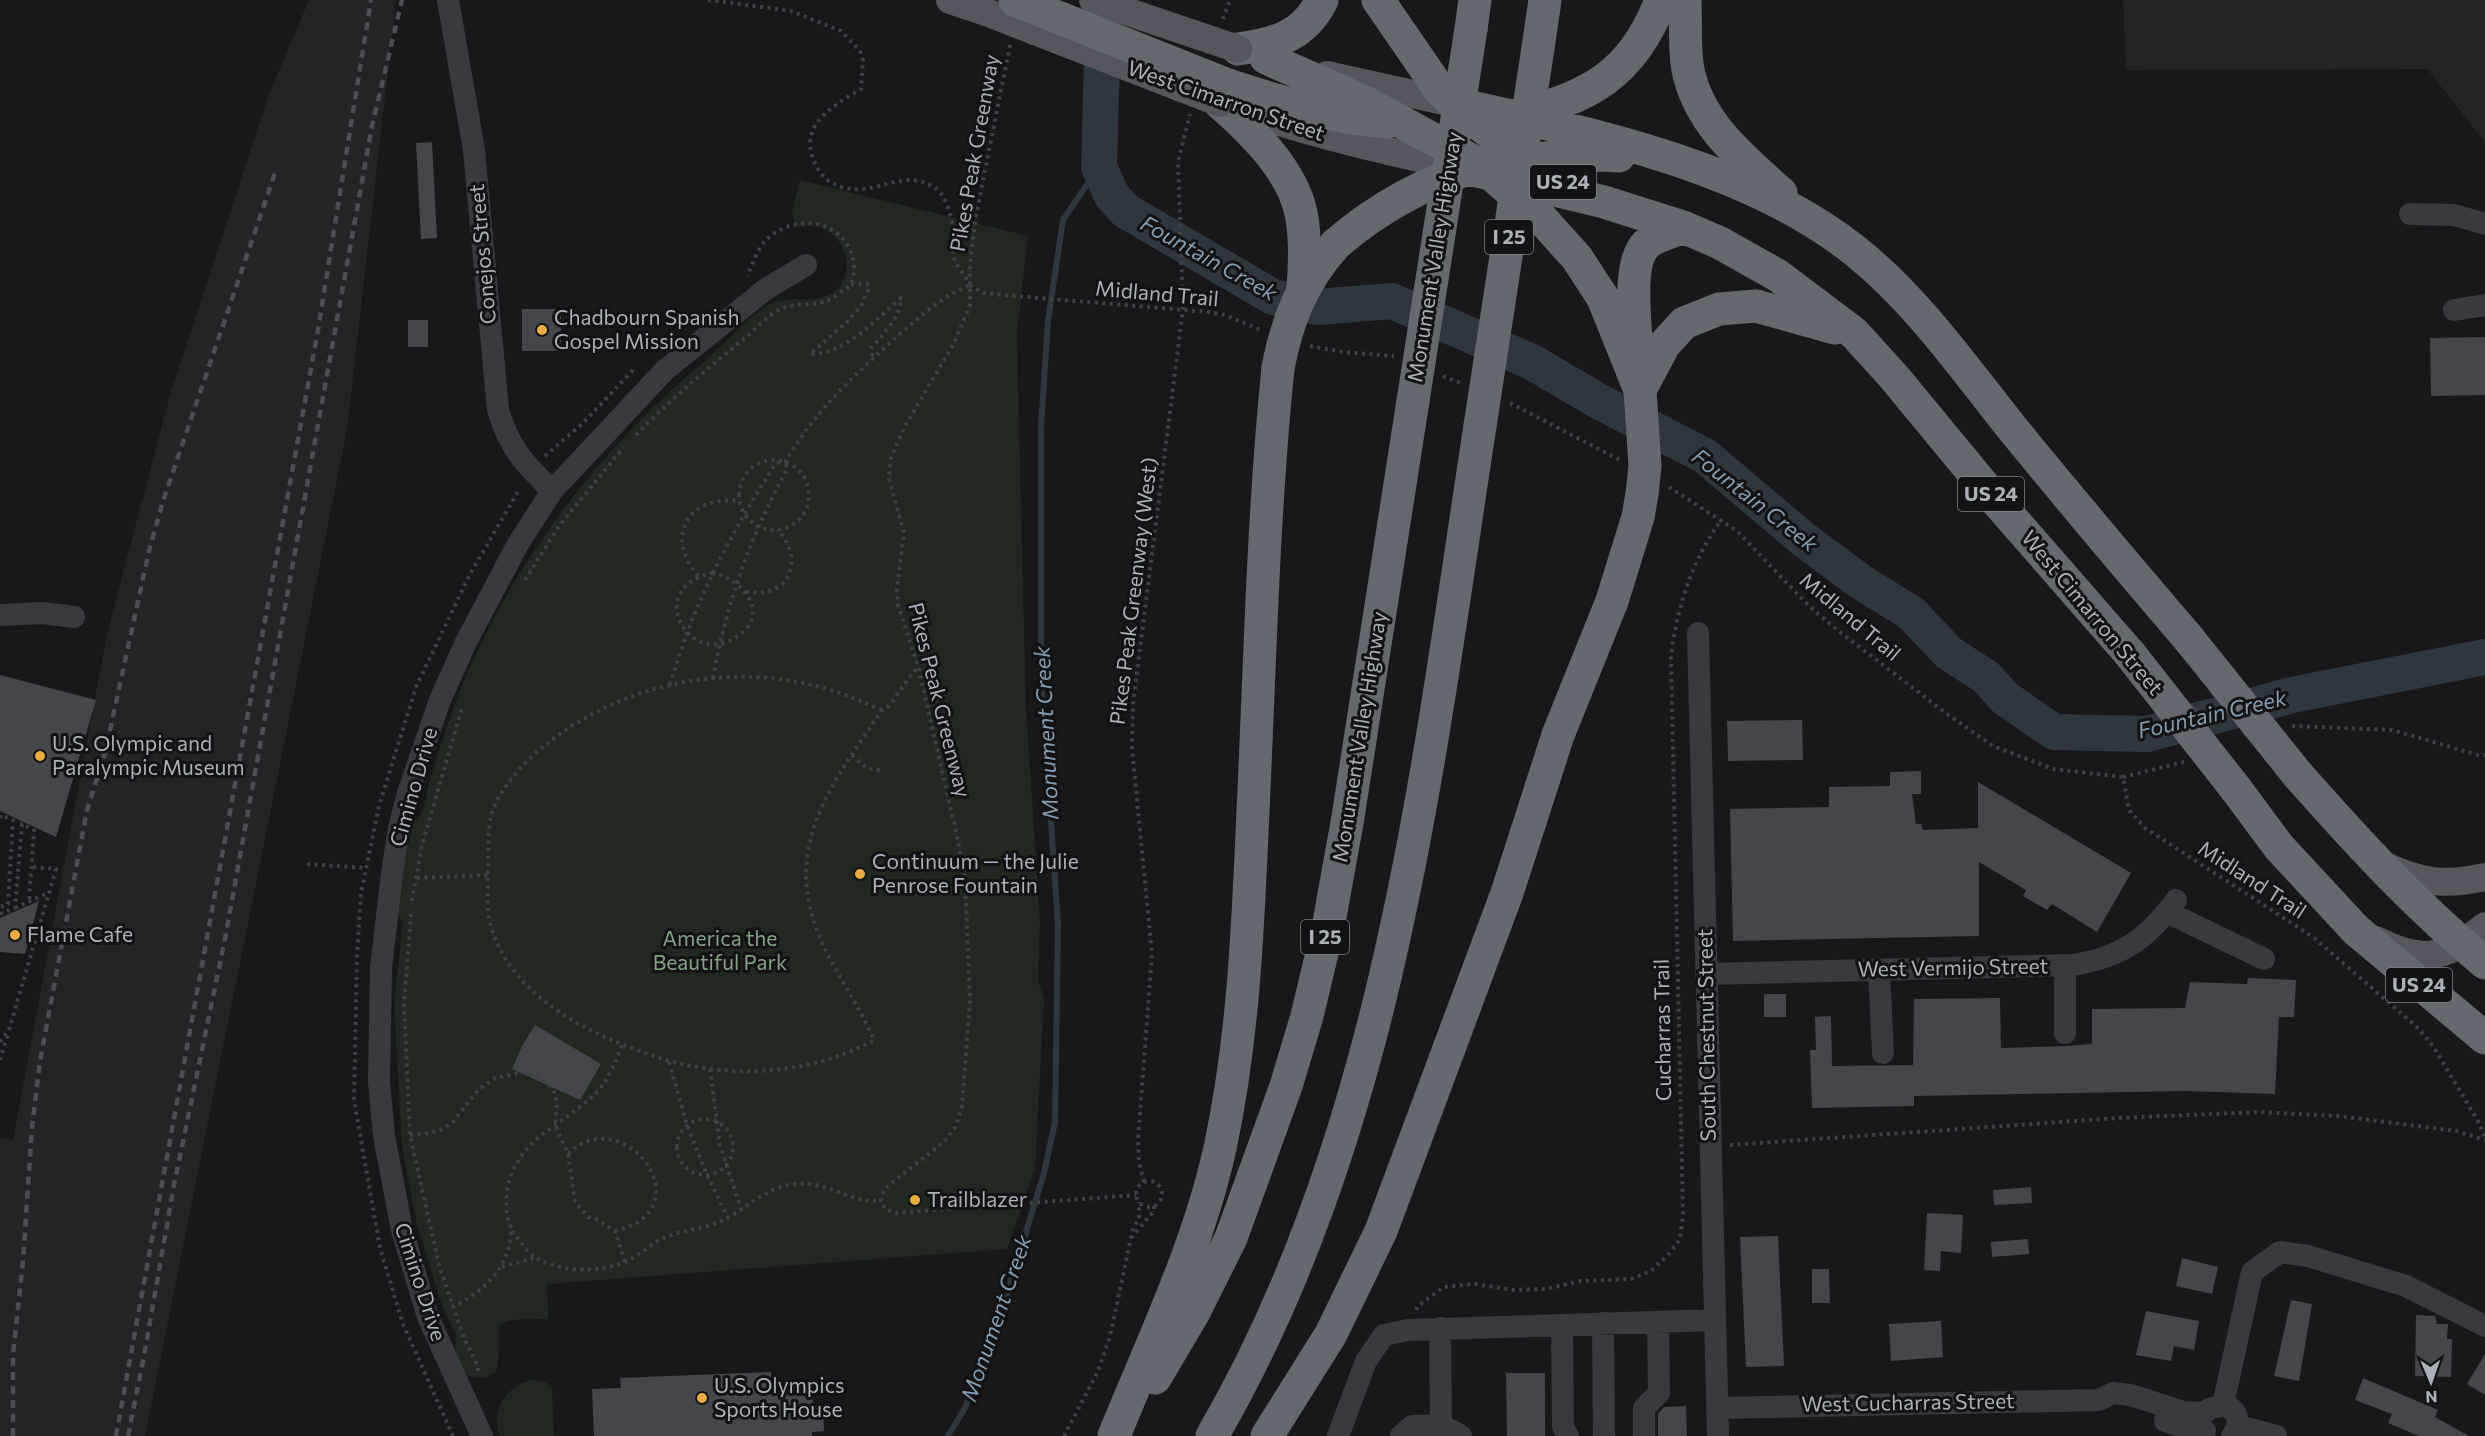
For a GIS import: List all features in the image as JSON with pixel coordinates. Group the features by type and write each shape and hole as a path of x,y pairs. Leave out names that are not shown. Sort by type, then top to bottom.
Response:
{"highway":[{"path":"1252,54 1296,32 1313,16 1322,0"},
{"name":"US 24","path":"1378,0 1440,90 1523,159 1604,202"},
{"name":"I 25","path":"1212,1436 1248,1366 1297,1259 1342,1134 1393,940 1419,812 1545,0"},
{"path":"1513,116 1544,109 1579,96 1611,76 1632,56 1651,26 1661,0"},
{"name":"US 24","path":"1685,0 1688,68 1696,95 1722,138 1814,223 1858,253 1899,291 2298,775 2374,861 2437,923 2478,945"},
{"path":"1000,6 1224,94 1269,99 1333,115 1404,123 1450,125 1466,113 1513,116 1678,161 1765,196 1814,223"},
{"name":"Monument Valley Highway","path":"1120,1436 1194,1312 1231,1238 1286,1086 1307,1016 1328,928 1348,817 1473,14"},
{"path":"1252,54 1324,82 1404,123 1480,170 1541,218 1577,258 1603,298 1639,364"},
{"path":"1224,94 1285,175 1301,211 1304,232 1303,288"},
{"path":"1114,1436 1197,1232 1219,1150 1241,1022 1249,901 1267,489 1278,368 1291,316 1303,288 1336,244 1359,224 1424,187 1523,159 1602,154 1678,161"},
{"name":"West Cimarron Street","path":"1480,170 1604,202 1683,227 1720,243 1777,275 1854,333 1894,376 1993,497 2130,654 2279,847 2356,930 2485,1038"},
{"path":"1267,1436 1331,1334 1381,1231 1511,882 1558,735 1612,601 1638,517 1653,490 1645,466 1634,283 1637,261 1647,243 1683,227"},
{"path":"1639,364 1664,345 1684,323 1719,309 1756,306 1854,333"}],"main road":[{"path":"950,0 1000,6"},
{"path":"1093,0 1252,54 1466,113"},
{"name":"West Cimarron Street","path":"1224,94 1276,123 1480,170"},
{"path":"2374,861 2405,876 2430,883 2461,883 2485,877"},
{"path":"2356,930 2394,949 2411,954 2440,953 2478,945"}],"street":[{"name":"Conejos Street","path":"448,0 474,150 498,410 504,432 515,451 552,491"},
{"path":"2410,214 2454,215 2485,224"},
{"name":"Cimino Drive","path":"482,1436 428,1317 393,1190 384,1136 379,1082 381,968 386,913 399,828 422,751 461,651 491,590 552,491 665,370 766,289 806,265"},
{"path":"2454,310 2485,305"},
{"path":"0,615 43,613 74,617"},
{"name":"South Chestnut Street","path":"1698,633 1713,1320 1718,1436"},
{"name":"West Vermijo Street","path":"1706,974 2065,966 2097,961 2127,949 2143,938 2172,906 2264,959"},
{"path":"2065,966 2065,1033"},
{"path":"1880,970 1883,1053"},
{"path":"2210,1421 2252,1272 2280,1252 2308,1256 2406,1286 2485,1326"},
{"path":"1338,1436 1366,1361 1384,1335 1408,1329 1713,1320"},
{"path":"1644,1436 1644,1408 1659,1393 1659,1322"},
{"path":"1603,1323 1604,1436"},
{"path":"1562,1325 1563,1427 1568,1436"},
{"path":"1401,1436 1412,1426 1451,1430 1440,1328"},
{"name":"West Cucharras Street","path":"1717,1408 2098,1400 2113,1393 2131,1395 2210,1421"},
{"path":"2210,1421 2228,1407 2236,1415 2235,1431 2276,1436"}],"path":[{"path":"708,0 791,11 841,31 850,39 863,60 861,89 826,112 812,131 811,150 816,168 827,181 847,190 863,191 900,180 914,180 931,185 942,194 953,230 956,262 970,285 958,290 920,316 873,358 819,413 800,436 786,461 787,469 757,526 736,582 719,643 713,678"},
{"name":"Pikes Peak Greenway","path":"881,1201 884,1189 944,1142 956,1126 962,1106 970,1000 965,880 957,836 918,666 898,605 897,589 904,533 889,479 890,460 903,428 954,343 970,304 976,216 1010,44"},
{"name":"Pikes Peak Greenway (West)","path":"1144,1182 1139,1162 1138,1140 1152,954 1132,748 1133,704 1183,309 1178,183"},
{"path":"742,284 765,241 783,228 799,223 814,223 831,228 843,238 851,250 854,266 851,284"},
{"path":"633,438 701,374 781,309 828,302 851,284 868,284 869,288 861,306 847,322 810,354 844,344 881,317 900,298 901,303 894,318 872,348 873,358"},
{"name":"Midland Trail","path":"970,285 983,293 1183,309 1225,315 1265,332"},
{"path":"1308,345 1343,352 1391,355 1402,359"},
{"path":"453,1436 403,1324 380,1248 354,1100 357,956 365,868 379,806 416,687 469,576 498,529 515,493 532,471 550,449 583,423 611,391 642,362"},
{"path":"1433,372 1464,384"},
{"path":"1505,401 1526,409 1623,462"},
{"path":"520,587 559,526 627,445"},
{"path":"774,459 786,461 799,469 805,477 809,496 808,506 796,523 777,530 757,526 744,513 740,501 739,486 744,475 762,461 774,459"},
{"path":"670,684 687,633 712,573 744,513 777,463 786,461"},
{"name":"Midland Trail","path":"1653,490 1722,519 1737,531 1809,606 1836,629 1947,714 1993,746 2053,770 2123,777 2128,810 2145,828 2313,937 2418,1028 2433,1046 2473,1112 2485,1139"},
{"path":"698,576 686,558 682,547 686,520 694,510 707,503 740,501"},
{"name":"Cucharras Trail","path":"1408,1329 1418,1306 1444,1287 1474,1284 1514,1290 1546,1289 1581,1281 1631,1279 1651,1271 1670,1254 1680,1239 1683,1215 1671,657 1675,625 1687,583 1704,543 1722,519"},
{"path":"745,592 770,591 785,582 790,572 791,550 777,530"},
{"path":"720,574 736,582 745,592 753,610 751,623 741,634 719,643 701,643 687,633 678,617 678,597 684,587 698,576 720,574"},
{"path":"882,710 849,696 815,686 782,680 713,678 670,684 603,708 578,721 536,752 502,793 491,816 488,910 491,926 510,965 549,1006 587,1030 669,1061 710,1069 753,1071 787,1069 857,1050 874,1040 820,938 812,914 807,880 808,850 814,820 825,796 882,710 890,706 918,666"},
{"path":"463,705 425,834 412,902 404,1004 410,1135 430,1232 453,1307 478,1366 478,1377"},
{"path":"852,755 868,769 884,770"},
{"path":"0,816 12,820 8,904 0,907 6,912"},
{"path":"15,908 22,824 34,830 29,900"},
{"path":"307,864 365,868"},
{"path":"0,1060 56,868 33,867"},
{"path":"417,878 488,875"},
{"path":"0,914 50,892"},
{"path":"0,1042 9,1030"},
{"path":"534,1258 512,1231 506,1204 510,1175 520,1156 555,1125 596,1094 610,1074 622,1045"},
{"path":"669,1061 687,1125 707,1175 728,1218"},
{"path":"710,1069 715,1120 725,1166 741,1209"},
{"path":"410,1135 443,1129 453,1122 478,1090 495,1078 524,1072 546,1081 554,1092 557,1102 555,1125 568,1154 575,1201 588,1217 598,1220 615,1231 625,1262"},
{"path":"1730,1145 2118,1118 2259,1112 2338,1116 2456,1131 2485,1139"},
{"path":"696,1120 715,1120 729,1132 733,1139 732,1158 725,1166 707,1175 696,1174 686,1169 678,1159 676,1148 678,1138 687,1125 696,1120"},
{"path":"568,1154 577,1144 591,1139 610,1139 636,1150 649,1165 655,1187 654,1200 649,1212 641,1221 615,1231"},
{"path":"1680,1149 1687,1149"},
{"path":"1064,1436 1097,1373 1110,1337 1122,1289 1130,1238 1139,1219 1139,1202 1136,1195 1138,1187 1144,1182 1155,1182 1161,1190 1161,1199 1154,1206 1154,1211 1130,1238"},
{"path":"502,1267 534,1258 567,1268 588,1269 625,1262 663,1239 728,1218 769,1191 798,1184 829,1187 862,1200 881,1201 885,1209 896,1213 1136,1195"},
{"path":"1139,1202 1144,1206 1154,1206"},
{"path":"446,1310 471,1298 490,1282 502,1267 512,1231"}],"shaded area":[{"path":"309,0 396,0 347,430 145,1436 0,1436 0,1137 13,1140 107,634 170,395 269,94"},
{"path":"2123,0 2485,0 2485,142 2427,69 2126,70"}],"green space":[{"name":"America the Beautiful Park","path":"800,180 1028,236 1017,333 1026,707 1040,921 1038,980 1044,999 1035,1169 1007,1249 547,1284 548,1319 504,1322 500,1326 496,1372 485,1378 468,1376 455,1356 456,1335 442,1306 416,1221 402,1146 394,1003 403,921 394,912 407,832 410,825 422,813 437,757 470,667 516,580 571,499 635,425 751,317 775,302 826,296 838,288 845,277 844,250 837,239 826,230 812,226 796,228 792,212"},
{"path":"536,1380 545,1382 552,1388 554,1436 500,1436 497,1416 504,1399 517,1386"}],"building":[{"path":"432,142 437,238 421,239 416,143"},
{"name":"Chadbourn Spanish Gospel Mission","path":"522,309 561,309 561,351 522,351"},
{"path":"408,320 428,320 428,347 408,347"},
{"path":"2485,337 2485,395 2431,396 2430,338"},
{"name":"U.S. Olympic and Paralympic Museum","path":"0,675 96,700 56,837 0,811"},
{"path":"1802,720 1803,760 1728,761 1727,721"},
{"path":"1921,771 1921,794 1912,794 1916,824 1921,824 1923,830 1978,828 1978,782 2131,873 2097,932 2052,904 2047,910 2023,896 2026,890 1979,862 1979,936 1733,941 1730,809 1829,807 1829,787 1890,786 1890,772"},
{"name":"Flame Cafe","path":"39,901 25,954 0,952 0,918"},
{"path":"2248,978 2296,980 2294,1017 2279,1017 2275,1094 2187,1091 1914,1096 1914,1106 1812,1108 1810,1050 1816,1050 1815,1017 1831,1016 1832,1066 1913,1065 1914,999 2000,998 2001,1048 2066,1046 2092,1044 2092,1009 2185,1008 2190,982 2247,984"},
{"path":"1764,994 1786,994 1786,1017 1764,1017"},
{"path":"535,1025 601,1064 580,1100 512,1069"},
{"path":"2031,1187 2032,1203 1994,1205 1993,1190"},
{"path":"1927,1213 1963,1215 1961,1253 1941,1251 1940,1271 1924,1270"},
{"path":"1778,1236 1784,1366 1746,1367 1740,1237"},
{"path":"2028,1239 2029,1254 1992,1257 1991,1242"},
{"path":"2182,1258 2218,1267 2212,1294 2176,1286"},
{"path":"1812,1269 1829,1269 1830,1303 1812,1303"},
{"path":"2291,1300 2312,1304 2299,1381 2274,1376"},
{"path":"2146,1311 2199,1321 2194,1350 2174,1346 2171,1361 2136,1355"},
{"path":"2416,1315 2435,1316 2437,1324 2448,1324 2447,1339 2452,1339 2451,1377 2415,1376"},
{"path":"1941,1321 1943,1357 1891,1361 1889,1324"},
{"path":"2485,1354 2485,1395 2467,1384"},
{"name":"U.S. Olympics Sports House","path":"771,1372 771,1383 812,1381 813,1409 823,1408 824,1431 812,1432 812,1436 594,1436 592,1389 621,1388 620,1378"},
{"path":"1506,1373 1545,1373 1545,1436 1507,1436"},
{"path":"2363,1378 2438,1410 2435,1417 2469,1436 2419,1436 2388,1423 2392,1414 2355,1400"},
{"path":"1686,1406 1687,1436 1658,1436 1658,1414 1664,1407"}],"waterway":[{"name":"Fountain Creek","path":"1103,22 1099,167 1112,196 1126,211 1273,297 1317,307 1392,301 1532,362 1600,402 1705,456 1803,539 1861,582 1911,613 1949,653 1986,677 2005,698 2054,732 2147,734 2292,695 2485,657"},
{"name":"Monument Creek","path":"948,1436 965,1408 1004,1304 1044,1173 1055,1122 1058,923 1041,680 1041,427 1048,321 1063,220 1099,167"}],"railway":[{"path":"116,1436 318,330 371,0"},
{"path":"128,1436 174,1185 225,939 372,126 402,0"},
{"path":"13,1436 13,1355 23,1261 32,1127 40,1061 87,810 105,753 149,551 163,501 276,170"}],"place":[{"name":"Chadbourn Spanish Gospel Mission","path":"542,330"},
{"name":"U.S. Olympic and Paralympic Museum","path":"40,756"},
{"name":"Continuum — the Julie Penrose Fountain","path":"860,874"},
{"name":"Flame Cafe","path":"15,935"},
{"name":"Trailblazer","path":"915,1200"},
{"name":"U.S. Olympics Sports House","path":"702,1398"}]}
